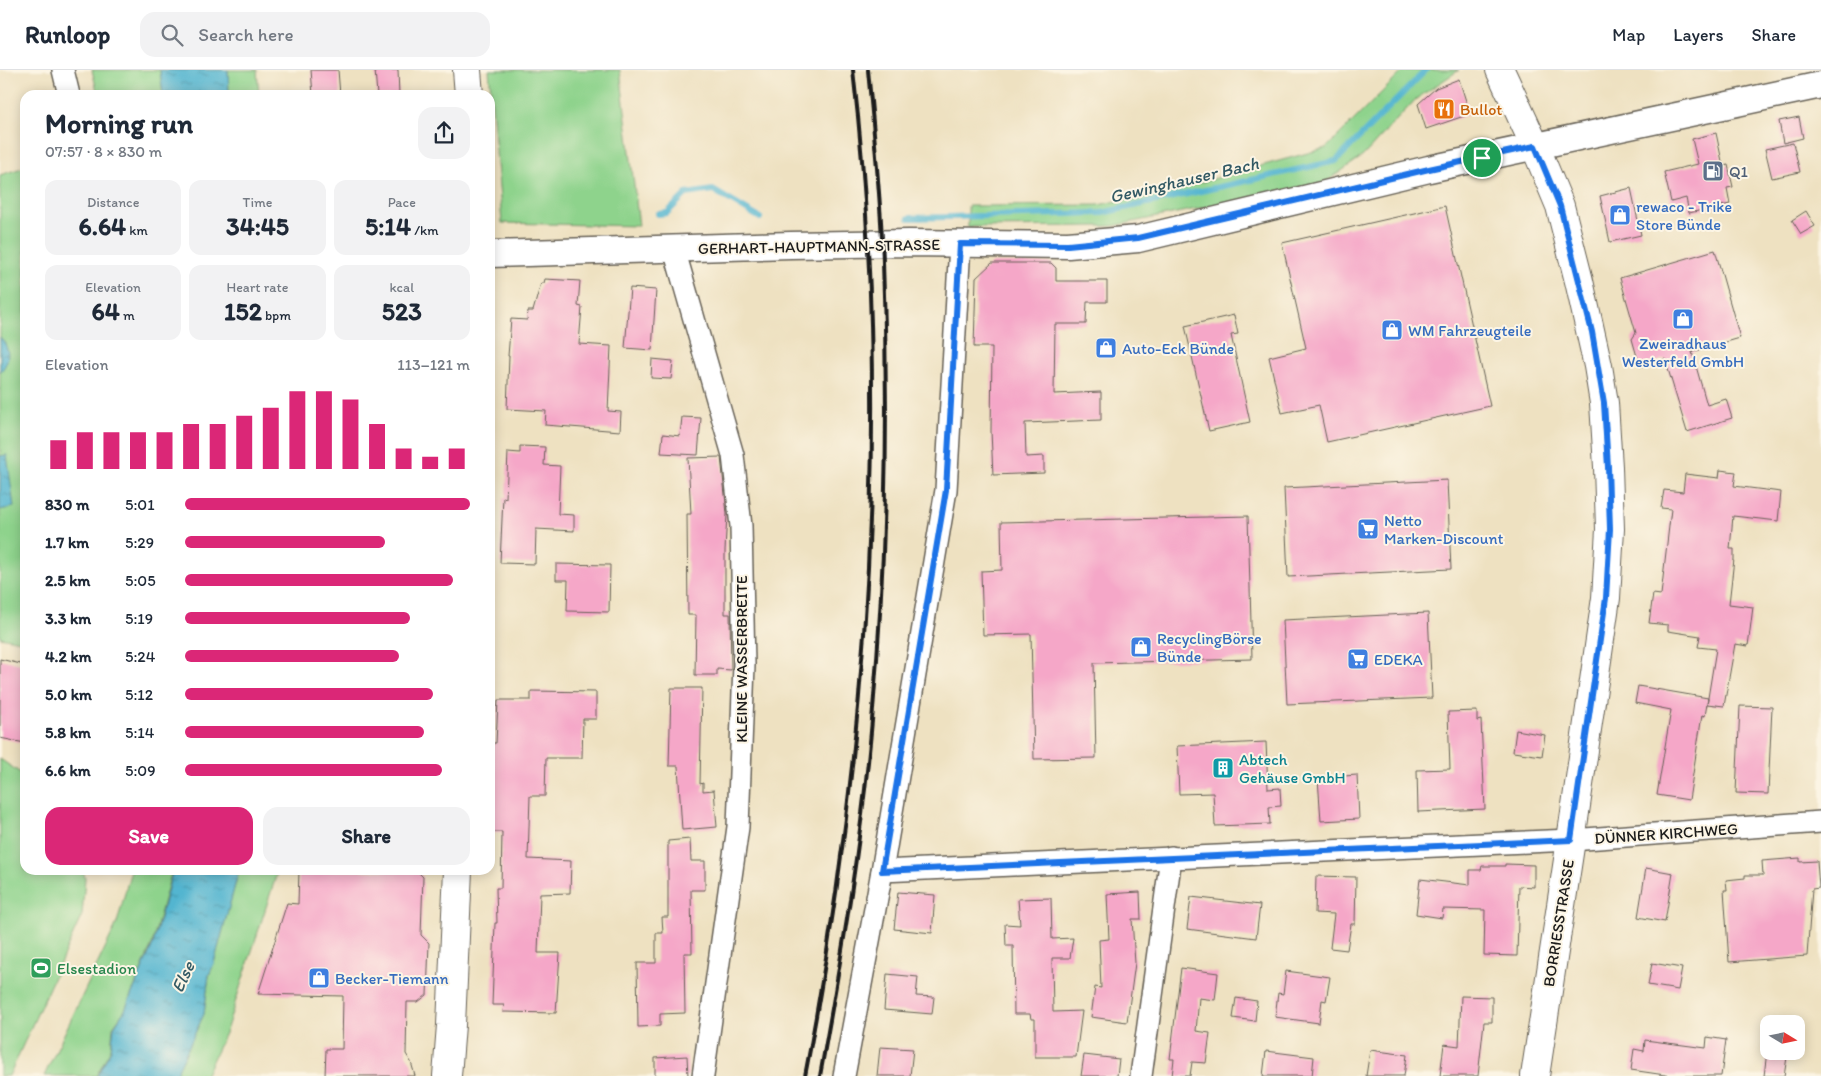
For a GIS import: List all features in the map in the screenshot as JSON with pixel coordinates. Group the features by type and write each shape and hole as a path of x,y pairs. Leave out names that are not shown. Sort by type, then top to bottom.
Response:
{"main road":[{"path":"467,70 469,90"},
{"name":"BORRIESSTRASSE","path":"1500,70 1560,206 1592,332 1604,403 1608,467 1610,529 1606,598 1535,1076"},
{"path":"447,1076 458,875"}],"street":[{"path":"63,70 68,90"},
{"name":"GERHART-HAUPTMANN-STRASSE","path":"495,254 804,245 1068,245 1138,238 1429,169 1821,85"},
{"path":"844,1076 882,871 946,490 960,244"},
{"name":"KLEINE WASSERBREITE","path":"674,249 733,455 741,526 744,665 738,827 704,1076"},
{"name":"DÜNNER KIRCHWEG","path":"882,871 1571,840 1821,822"},
{"path":"1140,1076 1171,857"}],"green space":[{"path":"92,70 160,70 162,90 97,90"},
{"path":"228,70 257,70 259,90 229,90"},
{"path":"489,70 620,70 639,226 502,223 495,141 495,90 491,90"},
{"path":"1404,70 1459,70 1416,99 1363,156 1324,183 1113,226 968,227 968,206 1098,205 1184,187 1326,148"},
{"path":"20,169 20,641 0,637 0,175"},
{"name":"Elsestadion","path":"0,759 20,773 20,875 84,875 85,878 82,915 9,1076 0,1076"},
{"path":"130,875 171,875 152,944 125,1010 113,1027 111,1049 96,1076 44,1076 117,923"},
{"path":"238,875 276,875 226,1031 205,1076 175,1076 204,1014 209,976"}],"water":[{"path":"160,70 228,70 229,90 162,90"},
{"path":"0,337 6,346 8,354 4,368 0,372"},
{"path":"7,455 14,507 0,510 0,456"},
{"name":"Else","path":"172,875 238,875 214,963 209,975 204,1014 175,1076 97,1076 111,1050 114,1027 125,1010 153,944"}],"building":[{"path":"311,70 338,70 340,90 313,90"},
{"path":"375,70 398,70 399,90 377,90"},
{"name":"Bullot","path":"1459,79 1470,114 1426,129 1418,104 1436,88"},
{"path":"1799,117 1803,138 1783,143 1779,121"},
{"path":"1716,133 1723,166 1728,165 1733,187 1727,188 1730,204 1689,213 1686,198 1671,202 1664,172 1698,164 1692,139"},
{"path":"1793,143 1800,172 1772,178 1765,149"},
{"name":"rewaco - Trike Store Bünde","path":"1631,188 1641,235 1610,242 1600,196"},
{"path":"1445,206 1490,406 1327,442 1319,405 1282,413 1269,357 1306,348 1282,243"},
{"path":"1806,211 1815,226 1801,234 1792,220"},
{"name":"Zweiradhaus Westerfeld GmbH","path":"1715,250 1740,338 1692,352 1707,405 1726,399 1732,418 1687,432 1665,359 1640,367 1632,339 1636,333 1620,278"},
{"path":"992,263 1051,263 1056,268 1056,281 1107,281 1107,302 1087,302 1086,324 1055,324 1054,394 1101,392 1101,420 1025,423 1026,457 1044,456 1044,473 993,475 991,431 992,347 974,347 976,278"},
{"path":"545,279 580,281 578,306 582,307 579,344 611,346 608,411 621,412 620,431 545,425 546,411 507,409 511,319 527,320 528,311 533,311 541,283 544,283"},
{"path":"630,288 656,290 652,350 625,348"},
{"path":"1234,315 1238,334 1231,335 1250,422 1209,431 1185,326"},
{"path":"652,359 673,361 671,379 651,378"},
{"path":"682,417 701,418 698,455 661,453 663,434 680,436"},
{"path":"520,446 545,447 544,465 560,466 558,514 574,515 574,531 536,529 535,564 500,563 503,497 506,498 508,452 520,453"},
{"path":"721,457 727,514 725,614 730,614 731,670 717,669 717,675 695,675 696,615 688,615 687,514 691,514 688,458"},
{"path":"1720,470 1736,472 1734,486 1781,492 1778,521 1733,516 1730,549 1734,549 1734,559 1729,604 1753,607 1748,646 1735,644 1724,706 1707,704 1716,649 1698,647 1700,636 1668,631 1668,625 1649,623 1653,594 1661,595 1671,509 1661,508 1664,490 1683,492 1685,474 1719,478"},
{"name":"Netto Marken-Discount","path":"1447,480 1451,569 1288,577 1284,488"},
{"name":"RecyclingBörse Bünde","path":"1248,516 1252,659 1094,663 1096,758 1034,759 1031,634 983,635 981,571 1002,570 1001,522"},
{"path":"556,564 610,565 609,612 567,611 568,580 556,580"},
{"name":"EDEKA","path":"1428,613 1432,698 1287,704 1283,620"},
{"path":"0,659 20,664 20,742 0,738"},
{"path":"1638,686 1708,698 1705,716 1702,715 1689,800 1657,795 1671,710 1635,703"},
{"path":"671,688 702,688 700,784 703,783 703,791 714,790 717,827 682,830 678,766 669,766"},
{"path":"531,691 596,692 596,719 583,719 582,758 546,758 545,796 530,796 528,859 571,861 570,893 540,894 538,953 560,953 556,1013 503,1012 504,1005 492,1005 495,923 497,923 496,888 501,888 502,832 495,832 495,743 498,700 531,700"},
{"path":"1740,706 1772,707 1768,794 1736,793"},
{"path":"1477,711 1477,721 1481,720 1485,809 1418,812 1417,770 1450,769 1448,712"},
{"path":"1516,730 1545,735 1542,756 1513,752"},
{"name":"Abtech Gehäuse GmbH","path":"1266,742 1268,789 1280,788 1281,806 1269,807 1270,824 1215,826 1213,793 1179,794 1177,746"},
{"path":"1357,775 1359,819 1321,821 1318,778"},
{"path":"690,839 691,861 705,861 705,890 691,890 692,953 684,953 685,1013 660,1014 660,1026 638,1027 637,963 656,963 656,933 663,933 662,917 668,917 668,841"},
{"path":"1800,858 1800,862 1817,861 1819,888 1812,889 1807,956 1729,962 1724,890 1727,890 1726,880 1745,878 1745,875 1763,875 1762,861"},
{"path":"1505,864 1534,865 1534,887 1519,886 1517,956 1484,955 1485,910 1443,909 1442,918 1416,914 1420,879 1470,885 1470,870 1481,870 1482,866 1505,866"},
{"path":"1646,868 1673,873 1665,922 1638,917"},
{"path":"299,875 421,875 423,877 421,935 429,943 427,995 418,1002 407,1002 406,1054 411,1062 415,1076 325,1076 326,1049 342,1049 343,996 258,994 287,903 298,904"},
{"path":"1316,876 1356,877 1355,924 1351,924 1347,950 1330,948 1334,914 1315,913"},
{"path":"898,892 935,895 932,933 894,929"},
{"path":"1140,892 1141,919 1132,919 1135,963 1127,1022 1091,1017 1095,987 1101,988 1099,940 1109,939 1107,894"},
{"path":"1191,897 1260,905 1256,938 1187,929"},
{"path":"1051,898 1052,939 1073,938 1070,958 1052,958 1053,1012 1082,1011 1076,1057 1035,1057 1035,1019 1031,1019 1030,1014 1014,1014 1013,946 1006,946 1005,924 1020,925 1018,899"},
{"path":"1652,963 1682,968 1678,990 1648,985"},
{"path":"1181,968 1218,973 1215,1000 1199,998 1196,1031 1210,1033 1206,1063 1192,1062 1190,1076 1172,1076 1174,1059 1170,1059"},
{"path":"1286,971 1330,977 1326,1001 1322,1000 1319,1023 1275,1017 1278,993 1283,994"},
{"path":"887,974 918,977 916,996 934,997 932,1014 884,1010"},
{"path":"1461,996 1492,997 1492,1022 1484,1022 1478,1076 1440,1076 1444,1044 1459,1046"},
{"path":"1236,998 1257,1001 1255,1021 1233,1018"},
{"path":"1707,1037 1726,1040 1721,1076 1672,1076 1631,1070 1634,1049 1644,1051 1645,1040 1706,1048"},
{"path":"880,1047 913,1049 910,1076 877,1076"},
{"path":"1370,1050 1407,1055 1404,1076 1366,1076"},
{"path":"1266,1051 1314,1057 1312,1076 1263,1076"},
{"path":"1084,1055 1119,1059 1117,1076 1081,1076"},
{"path":"687,1056 688,1076 655,1076 655,1058"},
{"path":"1766,1060 1787,1060 1784,1076 1764,1076"}],"waterway":[{"name":"Gewinghauser Bach","path":"909,218 1102,213 1336,161 1426,70"},
{"name":"Gewinghauser Bach","path":"658,214 667,213 686,194 713,190 760,218"}],"railway":[{"path":"805,1076 827,952 845,826 859,701 868,575 872,449 871,322 865,196 853,70"},
{"path":"820,1076 844,939 864,801 881,598 886,430 885,318 881,214 868,70"}],"place":[{"name":"Bullot","path":"1444,109"},
{"name":"Q1","path":"1713,171"},
{"name":"rewaco - Trike Store Bünde","path":"1620,215"},
{"name":"Zweiradhaus Westerfeld GmbH","path":"1683,319"},
{"name":"WM Fahrzeugteile","path":"1392,330"},
{"name":"Auto-Eck Bünde","path":"1106,348"},
{"name":"Netto Marken-Discount","path":"1368,529"},
{"name":"RecyclingBörse Bünde","path":"1141,647"},
{"name":"EDEKA","path":"1358,659"},
{"name":"Abtech Gehäuse GmbH","path":"1223,768"},
{"name":"Elsestadion","path":"41,968"},
{"name":"Becker-Tiemann","path":"319,978"}],"route":[{"path":"1535,146 1560,206 1592,332 1604,403 1610,529 1606,598 1602,637 1571,840 882,871 946,490 960,244 1068,245 1138,238 1482,158 1535,146"}]}
